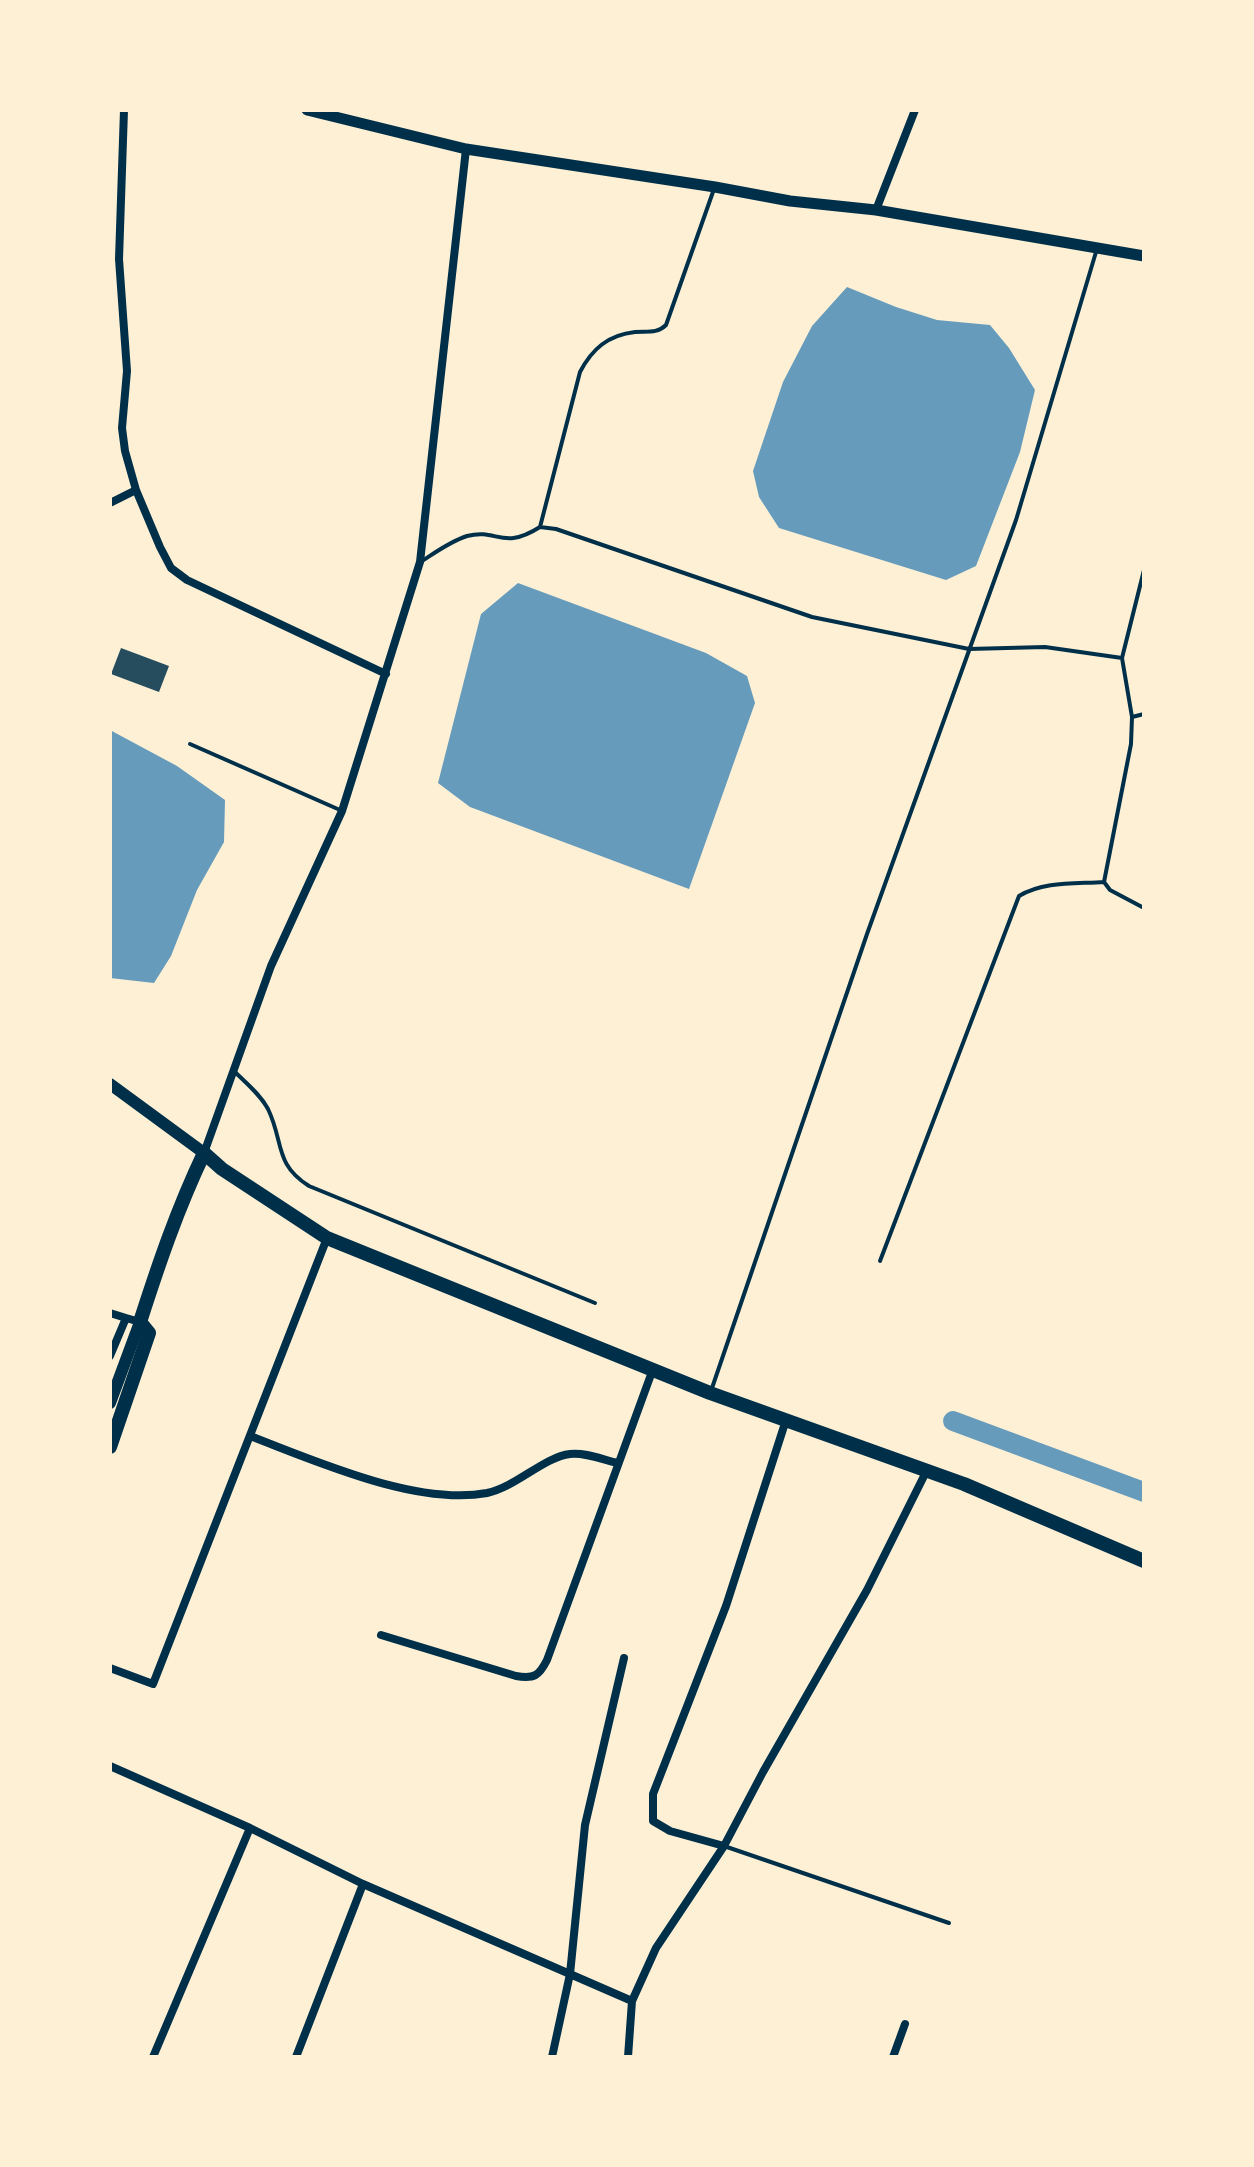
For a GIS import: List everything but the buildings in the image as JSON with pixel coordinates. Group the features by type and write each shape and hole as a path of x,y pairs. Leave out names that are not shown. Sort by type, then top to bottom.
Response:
{"main road":[{"path":"110,1084 222,1169 327,1238 710,1393 927,1470 1144,1561"},
{"path":"110,1403 133,1320 177,1209 204,1153"},
{"path":"110,1447 149,1333 133,1320"}],"street":[{"path":"124,110 119,259 127,371 122,428 136,490 171,568 187,580 386,674"},
{"path":"307,110 466,149 790,201 876,210 1144,256"},
{"path":"876,210 915,110"},
{"path":"204,1153 271,966 342,811 420,562 466,149"},
{"path":"110,503 136,490"},
{"path":"110,1668 153,1684 327,1238"},
{"path":"110,1313 133,1320 110,1356"},
{"path":"381,1635 516,1676 532,1678 539,1675 653,1368"},
{"path":"724,1846 670,1831 653,1821 653,1794 726,1606 786,1420"},
{"path":"250,1436 395,1487 447,1493 488,1493 567,1454 618,1463"},
{"path":"628,2057 632,2001 656,1948 724,1846 867,1590 927,1470"},
{"path":"552,2057 570,1974 585,1825 624,1658"},
{"path":"110,1766 250,1828 363,1884 632,2001"},
{"path":"153,2057 250,1828"},
{"path":"296,2057 363,1884"},
{"path":"893,2057 905,2024"}],"lane":[{"path":"540,527 580,372 588,356 602,343 616,336 659,331 666,325 715,187"},
{"path":"710,1393 862,948 1016,520 1097,249"},
{"path":"420,562 469,536 514,540 540,527 556,529 812,617 969,649 1045,647 1122,658"},
{"path":"1144,570 1122,658 1132,717 1131,744 1104,882 1110,890 1144,908"},
{"path":"1132,717 1144,714"},
{"path":"190,744 342,811"},
{"path":"880,1261 1019,896 1046,885 1104,882"},
{"path":"232,1069 266,1105 284,1161 296,1178 595,1303"},
{"path":"724,1846 949,1923"}],"water":[{"path":"847,287 937,320 990,325 1009,348 1035,390 1020,452 976,566 946,580 779,528 759,497 753,471 783,382 812,326"},
{"path":"518,583 706,653 747,676 755,703 689,889 470,807 438,783 481,614"},
{"path":"110,730 177,766 225,800 224,842 197,890 171,956 154,983 110,978"}],"waterway":[{"path":"953,1421 1144,1492"}]}
